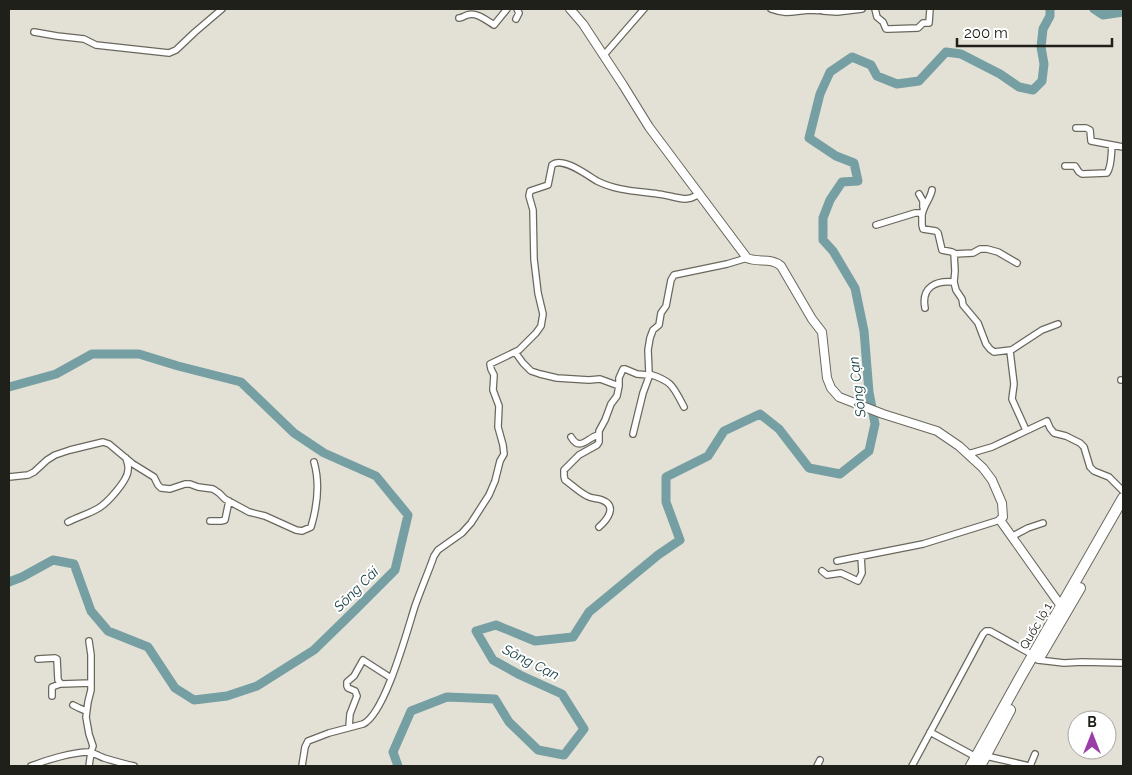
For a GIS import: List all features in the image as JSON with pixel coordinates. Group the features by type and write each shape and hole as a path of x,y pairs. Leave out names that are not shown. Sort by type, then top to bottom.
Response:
{"highway":[{"name":"Quốc lộ 1","path":"978,761 1010,710 1061,606 1123,498"},
{"name":"Quốc lộ 1","path":"1036,657 1123,511"}],"street":[{"path":"34,32 84,39 96,45 169,53 176,50 222,9"},
{"path":"459,18 469,15 477,16 485,18 494,25 507,9"},
{"path":"516,18 519,14 517,9"},
{"path":"570,9 584,24 649,127 747,258"},
{"path":"604,55 644,9"},
{"path":"771,9 787,13 812,10 837,12 862,9"},
{"path":"875,9 877,17 886,29 918,28 922,23 929,23 930,9"},
{"path":"1076,128 1090,130 1091,142 1123,146"},
{"path":"1065,166 1075,166 1082,174 1107,173 1109,172 1112,145"},
{"path":"302,766 305,747 308,741 368,722 374,715 392,678 434,556 438,550 462,533 471,523 489,495 495,481 504,452 504,445 499,432 499,406 493,390 494,375 490,364 515,352 536,333 541,326 543,314 538,293 534,259 533,210 529,194 532,190 548,185 552,165 559,162 615,188 685,199 700,194"},
{"path":"923,208 932,190"},
{"path":"919,194 923,202 923,229 936,231 940,235 942,250 954,254 973,253 980,249 987,249 1004,255 1017,263"},
{"path":"876,224 915,213 922,215"},
{"path":"954,254 954,282 956,290 962,298 963,305 978,323 986,344 994,352 1011,350 1042,330 1058,324"},
{"path":"633,434 649,374 648,350 650,338 653,330 659,324 661,313 666,306 671,280 674,275 747,258 776,262 781,266 812,319 822,332 826,378 831,388 839,397 883,414 937,431 945,436 983,468 992,480 1002,502 1003,517 1000,520 923,544 838,561"},
{"path":"925,308 924,302 927,289 942,282 954,282"},
{"path":"1011,350 1014,384 1012,399 1026,430"},
{"path":"515,352 522,363 531,370 552,378 600,379 620,386"},
{"path":"599,527 610,515 608,503 585,495 565,480 565,468 579,455 599,442 599,431 611,404 617,396 623,369 643,375 649,374 668,381 684,407"},
{"path":"968,454 992,447 1047,421 1054,433 1066,436 1080,443 1084,447 1090,467 1094,471 1109,477 1123,491"},
{"path":"570,437 579,444 598,435"},
{"path":"9,477 28,475 55,455 104,442 133,464 154,476 158,485 162,488 190,484 216,490 229,501 249,512 265,516 292,529 302,530 312,526 316,506 317,483 314,462"},
{"path":"68,522 106,504 127,475 126,458"},
{"path":"210,521 225,520 229,501"},
{"path":"1000,520 1061,606"},
{"path":"1011,537 1043,523"},
{"path":"822,572 827,575 841,573 858,581 862,573 861,556"},
{"path":"912,766 986,631 990,631 1036,657 1064,663 1123,663"},
{"path":"89,641 91,690 86,711 86,722 93,744 89,766"},
{"path":"38,659 57,659 58,680 60,684"},
{"path":"349,727 350,714 357,696 354,691 348,688 347,682 354,676 363,660 392,678"},
{"path":"52,696 52,687 60,684 91,683"},
{"path":"74,704 86,711"},
{"path":"930,732 978,761 1029,766 1035,754"},
{"path":"32,766 62,757 91,752 103,758 134,766"},
{"path":"817,766 820,760"}],"waterway":[{"name":"Sông Cạn","path":"398,766 393,752 411,711 447,697 495,699 509,722 538,750 564,755 584,729 562,694 520,675 493,660 476,631 496,625 535,641 573,637 589,612 658,555 680,540 666,502 666,477 708,456 724,431 760,414 779,429 809,468 840,474 869,451 875,424 869,392 864,331 855,288 833,251 823,240 823,218 830,200 842,182 858,181 854,163 836,156 809,138 820,94 830,72 852,57 871,65 877,76 897,84 919,81 946,52 961,54 1000,74 1019,87 1033,90 1042,81 1044,64 1041,47 1043,29 1050,16 1050,9"},
{"name":"Sông Cạn","path":"1094,9 1103,15 1123,12"},
{"name":"Sông Cái","path":"9,387 56,374 92,354 139,354 241,382 294,433 324,453 376,476 408,515 395,570 314,650 257,686 227,696 194,700 175,688 148,647 108,631 91,611 74,564 53,560 9,582"}]}
